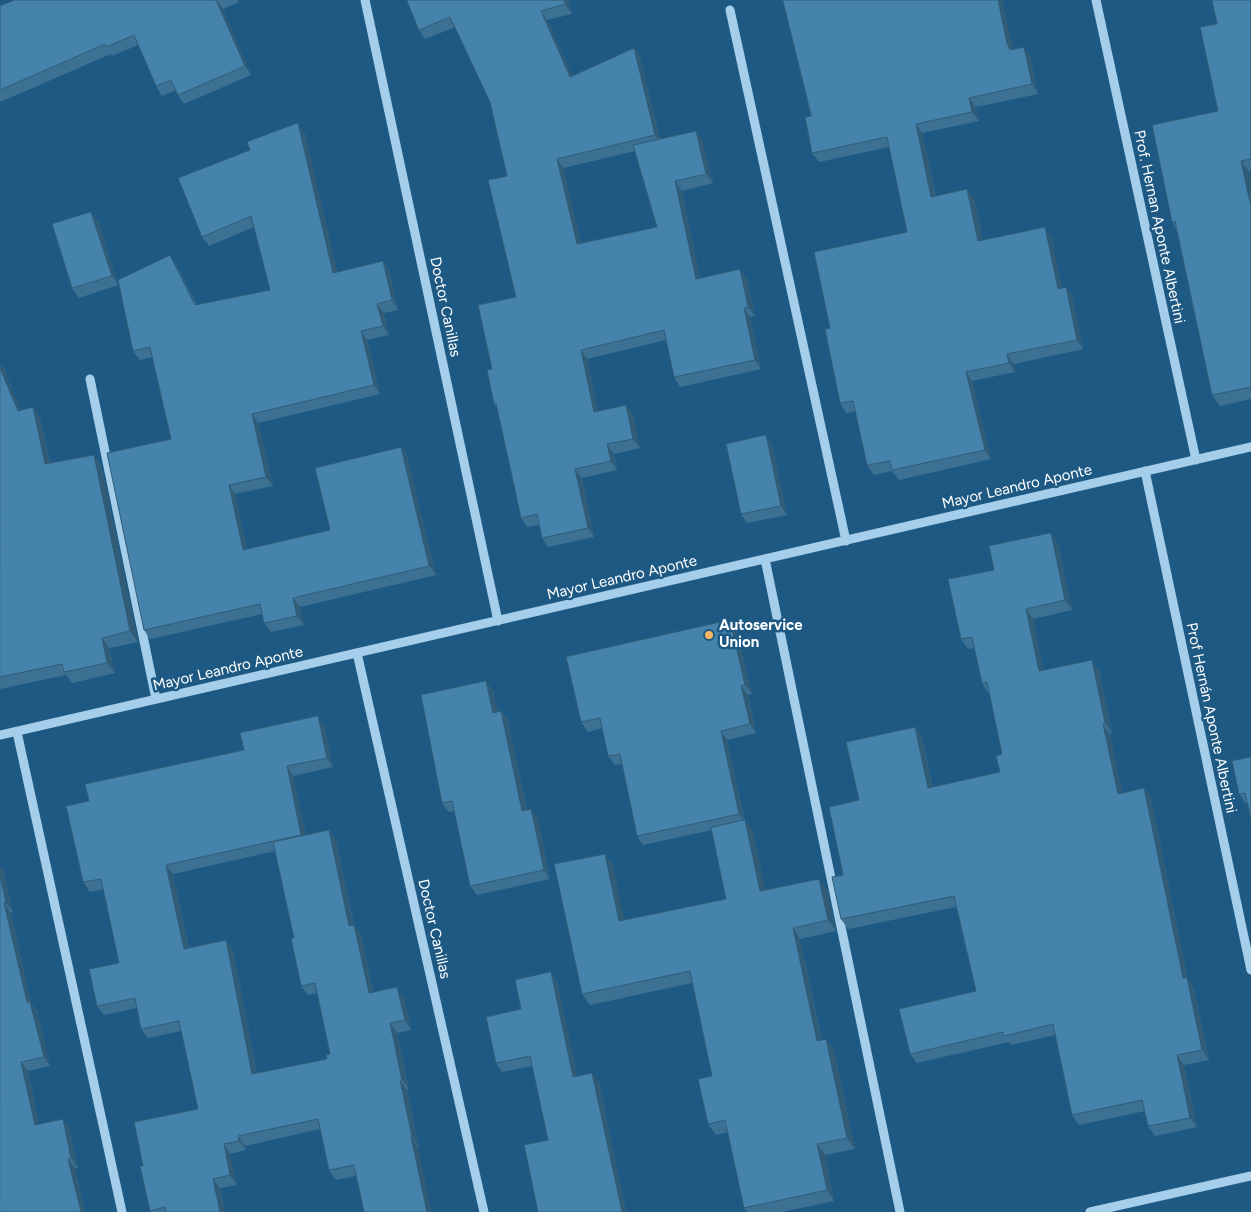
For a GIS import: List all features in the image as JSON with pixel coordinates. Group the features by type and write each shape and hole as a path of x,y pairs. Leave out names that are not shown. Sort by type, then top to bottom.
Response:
{"street":[{"name":"Doctor Canillas","path":"364,0 498,621"},
{"name":"Prof. Hernan Aponte Albertini","path":"1096,0 1196,460"},
{"path":"730,10 846,540"},
{"path":"90,379 156,699"},
{"name":"Mayor Leandro Aponte","path":"0,735 1251,447"},
{"name":"Prof Hernán Aponte Albertini","path":"1145,471 1251,970"},
{"path":"764,559 900,1212"},
{"name":"Doctor Canillas","path":"357,653 484,1212"},
{"path":"17,732 122,1212"},
{"path":"1090,1212 1251,1176"}],"building":[{"path":"15,0 216,0 245,66 178,95 171,80 156,86 134,35 106,47 105,44 0,90 0,6"},
{"path":"407,0 564,0 565,4 541,11 570,77 634,48 655,135 557,159 577,244 657,227 633,145 696,131 706,174 675,181 696,279 740,269 748,307 744,308 755,360 674,377 664,330 581,350 594,412 626,405 633,439 607,444 611,461 575,469 588,528 542,538 537,514 521,518 487,370 492,369 478,305 516,297 488,180 507,176 490,102 450,17 419,30"},
{"path":"783,0 998,0 1010,50 1024,47 1032,84 969,98 972,112 916,124 931,197 967,189 978,241 1045,227 1058,289 1066,287 1077,340 1007,354 1009,363 966,372 985,450 892,470 890,461 867,465 853,401 840,403 825,329 830,328 814,252 907,232 887,137 812,153 805,117 811,116"},
{"path":"1212,0 1251,0 1251,159 1241,161 1251,207 1251,387 1212,395 1175,221 1172,222 1152,125 1218,111 1200,27 1217,24"},
{"path":"298,123 333,273 383,261 392,300 377,304 383,326 361,331 374,385 252,414 266,477 229,485 243,550 330,530 315,468 401,447 429,566 293,598 297,616 264,623 260,604 144,630 107,453 171,439 150,347 133,351 118,280 170,255 195,305 270,290 251,216 202,237 178,178 250,150 247,142"},
{"path":"91,212 112,276 72,288 52,224"},
{"path":"0,368 18,411 33,407 45,464 94,455 130,631 102,638 107,663 64,672 62,664 0,677"},
{"path":"766,435 781,506 741,514 726,444"},
{"path":"1051,533 1065,600 1026,609 1039,671 1092,660 1118,794 1144,788 1183,978 1187,978 1202,1050 1177,1055 1190,1118 1148,1126 1142,1100 1072,1115 1053,1024 1004,1036 1003,1032 910,1054 899,1009 976,991 954,896 841,919 832,877 843,875 829,807 859,800 846,742 915,727 928,788 1000,772 996,756 1002,754 987,682 982,683 972,637 961,639 948,579 994,570 989,546"},
{"path":"730,620 745,685 741,686 750,724 721,731 739,814 637,836 620,754 608,756 600,718 581,722 566,657"},
{"path":"486,681 493,713 501,711 522,811 531,809 544,870 470,886 452,801 442,803 421,695"},
{"path":"318,716 327,758 287,766 301,835 166,865 184,949 226,940 252,1074 327,1059 326,1055 330,1054 315,983 301,986 291,938 294,938 273,842 329,830 349,926 354,925 369,993 397,987 405,1020 390,1023 427,1212 364,1212 354,1165 329,1170 318,1119 238,1136 239,1141 224,1144 230,1175 213,1179 220,1212 166,1212 165,1207 150,1211 140,1166 143,1166 134,1122 198,1109 179,1021 141,1029 135,998 97,1006 89,969 119,963 101,879 83,882 66,806 89,801 85,784 244,750 240,733"},
{"path":"1251,757 1251,819 1245,793 1239,794 1232,761"},
{"path":"745,820 760,891 819,879 828,920 793,928 817,1041 826,1039 847,1138 817,1144 827,1190 744,1208 725,1120 708,1124 698,1079 712,1076 690,971 582,994 554,864 605,854 619,921 726,899 711,828"},
{"path":"0,875 6,903 4,903 27,1002 30,1002 44,1057 21,1062 35,1125 63,1119 71,1158 68,1159 81,1212 0,1212"},
{"path":"551,972 573,1077 592,1073 622,1212 538,1212 524,1145 548,1140 530,1056 496,1063 486,1017 521,1009 515,980"}],"place":[{"name":"Autoservice Union","path":"709,635"}]}
